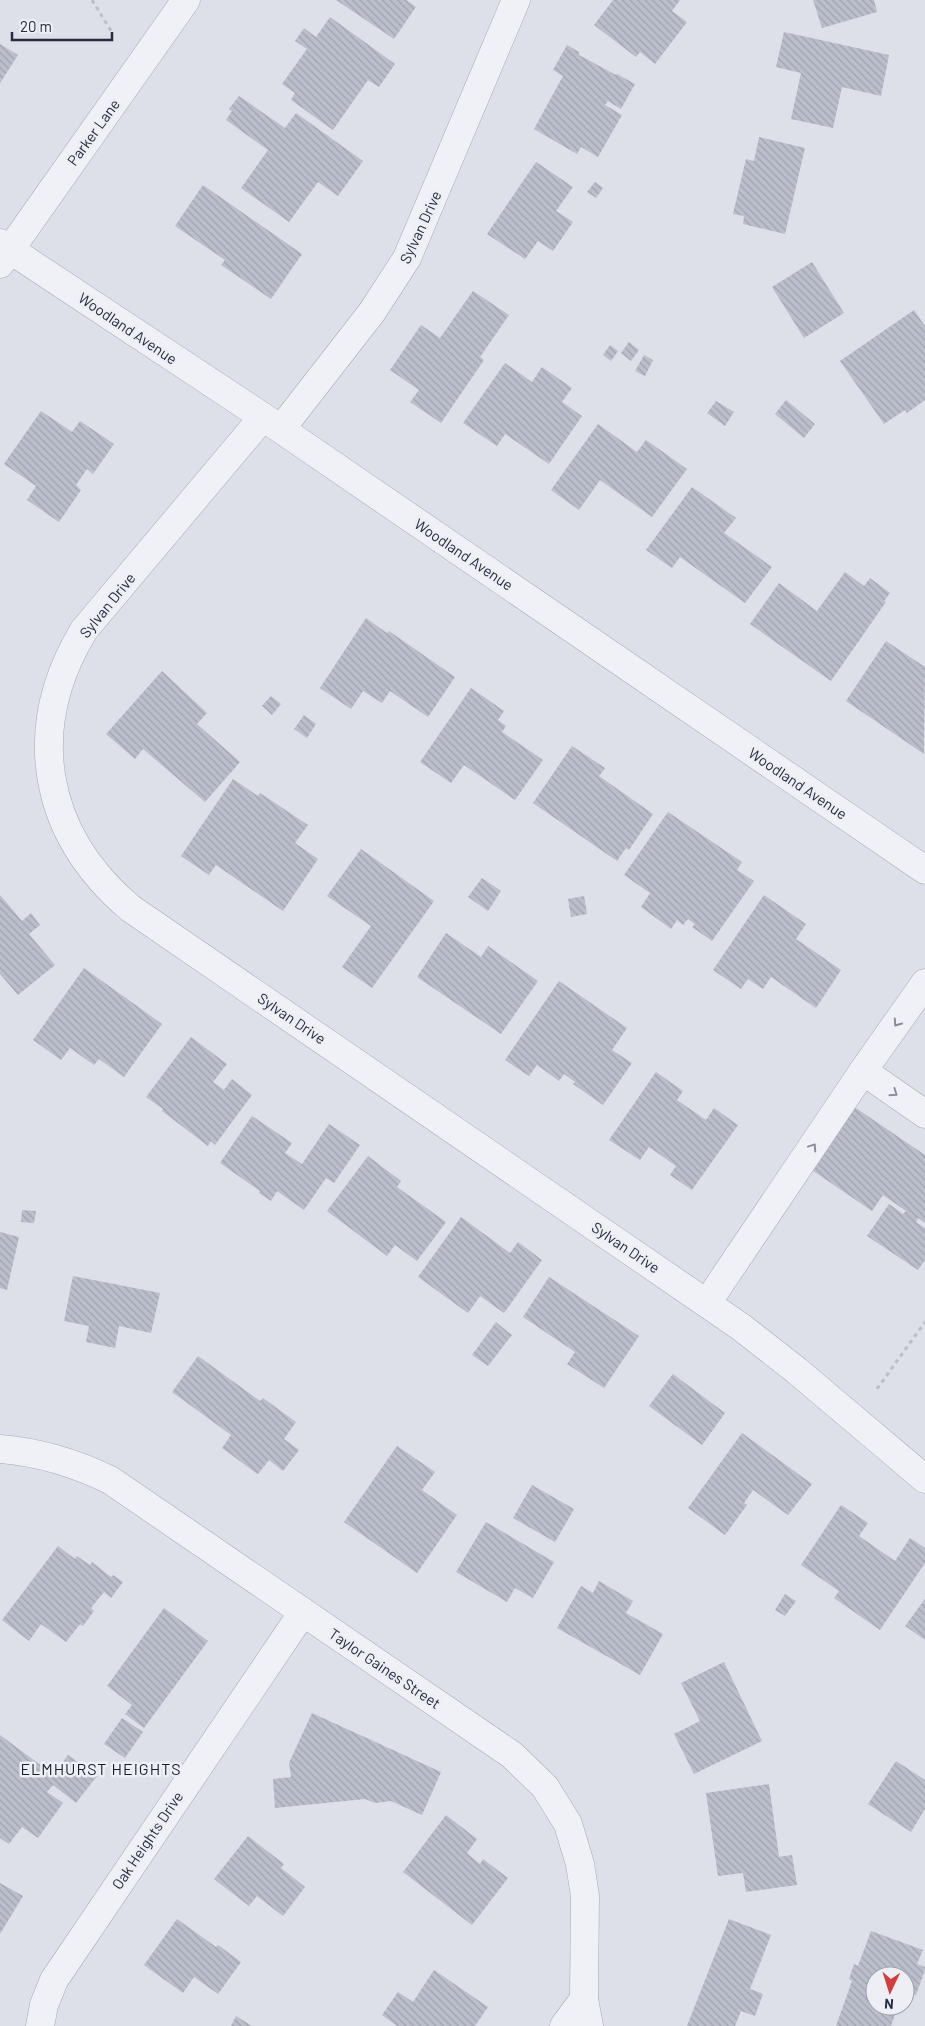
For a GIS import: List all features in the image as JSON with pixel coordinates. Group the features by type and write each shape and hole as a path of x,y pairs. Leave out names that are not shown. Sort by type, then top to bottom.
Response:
{"street":[{"name":"Parker Lane","path":"3,252 186,0"},
{"name":"Sylvan Drive","path":"516,0 422,227 407,258 372,312 84,630 65,665 54,698 50,718 49,749 56,796 70,836 90,868 130,908 742,1327 796,1370 925,1480"},
{"name":"Woodland Avenue","path":"3,252 272,423 925,870"},
{"path":"707,1303 863,1071 925,983"},
{"path":"863,1071 925,1114"},
{"name":"Taylor Gaines Street","path":"0,1449 54,1458 89,1470 110,1480 512,1754 546,1787 568,1824 580,1864 585,1896 584,1999 589,2026"},
{"name":"Oak Heights Drive","path":"40,2026 44,2005 54,1980 303,1612"},
{"path":"564,2026 584,1999"}],"path":[{"path":"92,0 113,34"},
{"path":"877,1389 925,1322"}],"building":[{"path":"336,0 406,0 416,7 394,39"},
{"path":"613,0 680,0 672,11 687,22 655,64 640,52 636,57 594,25"},
{"path":"813,0 874,0 877,12 822,28"},
{"path":"330,17 395,64 379,87 368,80 333,130 291,100 295,93 282,84 307,49 295,41 304,28 316,37"},
{"path":"784,32 889,55 881,96 842,87 833,128 791,119 801,73 776,67"},
{"path":"0,44 18,55 0,83"},
{"path":"567,45 579,52 579,55 635,84 621,109 608,101 605,105 622,115 598,157 581,147 577,154 534,129 563,76 553,70"},
{"path":"239,96 285,128 296,113 363,161 338,196 318,182 289,222 241,188 268,150 226,120 232,111 229,109"},
{"path":"759,137 805,148 785,234 743,224 744,216 733,214 746,159 754,161"},
{"path":"536,162 573,187 556,211 573,222 553,251 538,241 525,259 487,234"},
{"path":"595,182 603,188 596,198 587,192"},
{"path":"203,185 302,254 271,299 221,265 225,260 175,226"},
{"path":"812,262 844,313 804,338 772,287"},
{"path":"473,291 509,315 480,357 484,360 441,423 410,402 419,390 390,370 421,325 440,338"},
{"path":"914,310 925,326 925,400 907,413 905,410 884,424 840,361"},
{"path":"629,342 639,350 631,361 621,353"},
{"path":"610,345 618,351 611,361 603,355"},
{"path":"644,355 653,360 645,376 635,371"},
{"path":"505,363 532,382 542,367 572,388 562,402 582,416 549,464 505,434 497,446 463,423"},
{"path":"786,400 815,424 804,438 775,414"},
{"path":"716,401 734,412 725,426 707,413"},
{"path":"41,411 72,432 80,421 114,444 93,474 87,469 76,485 81,490 59,522 27,500 36,486 4,464"},
{"path":"598,424 637,452 646,440 687,469 652,517 600,480 579,510 551,490"},
{"path":"692,487 736,518 724,533 772,567 745,603 680,557 672,568 646,550"},
{"path":"845,572 864,586 870,578 890,593 884,601 886,602 831,681 750,624 779,583 817,611"},
{"path":"366,618 387,633 389,631 455,677 428,717 390,691 382,703 363,691 351,709 320,688"},
{"path":"886,641 925,667 924,754 846,701"},
{"path":"162,671 207,713 197,724 240,762 205,802 143,749 135,759 106,734"},
{"path":"471,688 504,711 498,720 506,726 502,732 543,760 515,800 464,765 451,783 420,762"},
{"path":"271,696 281,704 272,715 262,706"},
{"path":"304,715 316,724 307,738 294,729"},
{"path":"572,746 605,768 599,776 653,814 629,850 626,848 617,861 533,803"},
{"path":"233,779 258,796 260,793 308,825 295,843 318,859 283,911 216,865 209,875 181,856"},
{"path":"668,812 742,862 737,870 754,881 712,941 692,927 695,924 688,919 683,925 677,920 671,929 641,907 650,893 624,875"},
{"path":"361,849 434,901 372,988 342,967 371,926 327,896"},
{"path":"482,878 501,891 488,911 468,897"},
{"path":"0,895 22,921 31,913 40,925 29,934 55,965 18,995 0,974"},
{"path":"764,895 806,924 796,939 841,970 816,1008 771,977 763,989 748,979 741,989 713,970"},
{"path":"584,896 587,914 571,917 568,899"},
{"path":"446,933 481,957 488,946 538,981 501,1034 417,977"},
{"path":"84,968 162,1024 124,1077 99,1059 94,1065 70,1048 61,1060 33,1040"},
{"path":"559,981 627,1028 612,1050 632,1063 603,1105 573,1084 575,1082 564,1074 559,1081 537,1065 529,1076 505,1060"},
{"path":"191,1037 227,1064 213,1082 224,1090 232,1079 252,1095 215,1145 211,1141 208,1146 146,1097"},
{"path":"656,1072 683,1091 677,1100 706,1120 714,1108 738,1125 692,1190 670,1175 676,1166 649,1147 640,1160 609,1140"},
{"path":"847,1102 925,1155 925,1223 918,1218 916,1222 925,1228 925,1260 918,1270 867,1236 889,1204 903,1214 906,1211 883,1195 872,1211 806,1166"},
{"path":"252,1116 292,1143 285,1153 302,1164 329,1124 360,1145 334,1183 326,1178 304,1210 277,1191 271,1201 220,1163"},
{"path":"368,1156 401,1181 397,1187 446,1222 417,1261 395,1245 387,1256 327,1211"},
{"path":"22,1210 36,1211 34,1223 21,1222"},
{"path":"461,1217 510,1253 518,1242 542,1260 504,1313 480,1296 468,1313 418,1277"},
{"path":"0,1232 19,1237 7,1290 0,1288"},
{"path":"73,1276 160,1293 151,1333 119,1326 115,1348 86,1342 89,1326 64,1321"},
{"path":"549,1277 639,1336 604,1388 567,1364 575,1352 523,1317"},
{"path":"496,1322 512,1335 488,1366 472,1355"},
{"path":"198,1356 260,1401 263,1398 296,1422 284,1439 299,1450 283,1471 269,1460 258,1474 256,1473 222,1448 231,1435 172,1392"},
{"path":"673,1374 725,1413 702,1445 649,1406"},
{"path":"742,1433 812,1484 788,1515 753,1490 744,1503 747,1505 725,1535 688,1508"},
{"path":"397,1446 435,1472 422,1490 457,1515 417,1573 344,1522"},
{"path":"532,1485 574,1509 555,1542 513,1518"},
{"path":"841,1505 868,1523 859,1536 895,1561 910,1538 925,1548 925,1563 880,1630 834,1598 839,1591 801,1565"},
{"path":"486,1522 554,1562 533,1598 515,1588 507,1602 456,1572"},
{"path":"58,1546 75,1559 77,1556 90,1565 92,1562 111,1577 113,1575 123,1582 111,1598 104,1592 91,1608 94,1611 83,1626 80,1624 66,1642 41,1624 29,1641 2,1620"},
{"path":"599,1581 633,1601 626,1613 663,1634 640,1675 557,1628 581,1586 593,1593"},
{"path":"785,1594 796,1601 785,1616 775,1610"},
{"path":"925,1599 925,1640 905,1626"},
{"path":"164,1608 208,1641 144,1728 125,1714 132,1705 107,1686"},
{"path":"724,1662 762,1741 694,1774 674,1734 700,1721 681,1683"},
{"path":"312,1713 441,1772 422,1815 391,1801 375,1803 365,1799 275,1808 273,1779 291,1777 289,1763"},
{"path":"122,1718 143,1732 125,1758 104,1744"},
{"path":"0,1735 54,1775 68,1755 97,1776 76,1803 53,1785 47,1792 63,1803 38,1838 22,1827 9,1844 0,1838"},
{"path":"896,1761 925,1780 925,1809 911,1832 868,1804"},
{"path":"769,1784 779,1857 792,1855 797,1885 746,1892 743,1873 718,1876 706,1793"},
{"path":"446,1815 477,1839 467,1853 480,1864 483,1859 508,1878 472,1925 403,1872"},
{"path":"248,1836 284,1864 281,1868 305,1887 283,1916 257,1896 249,1906 214,1879"},
{"path":"0,1883 23,1896 0,1934"},
{"path":"177,1919 241,1962 218,1994 194,1977 183,1993 144,1965"},
{"path":"729,1919 771,1935 750,1989 763,1994 755,2016 741,2011 735,2026 687,2026"},
{"path":"871,1931 923,1950 917,1964 925,1967 925,1970 916,1995 915,1966 865,1966 865,2016 894,2016 891,2026 836,2026 852,1981 849,1979 854,1964 858,1966"},
{"path":"434,1970 488,2007 475,2026 397,2026 382,2015 398,1992 413,2002"},
{"path":"236,2016 252,2026 231,2026"}],"district":[{"name":"ELMHURST HEIGHTS","path":"101,1768"}]}
